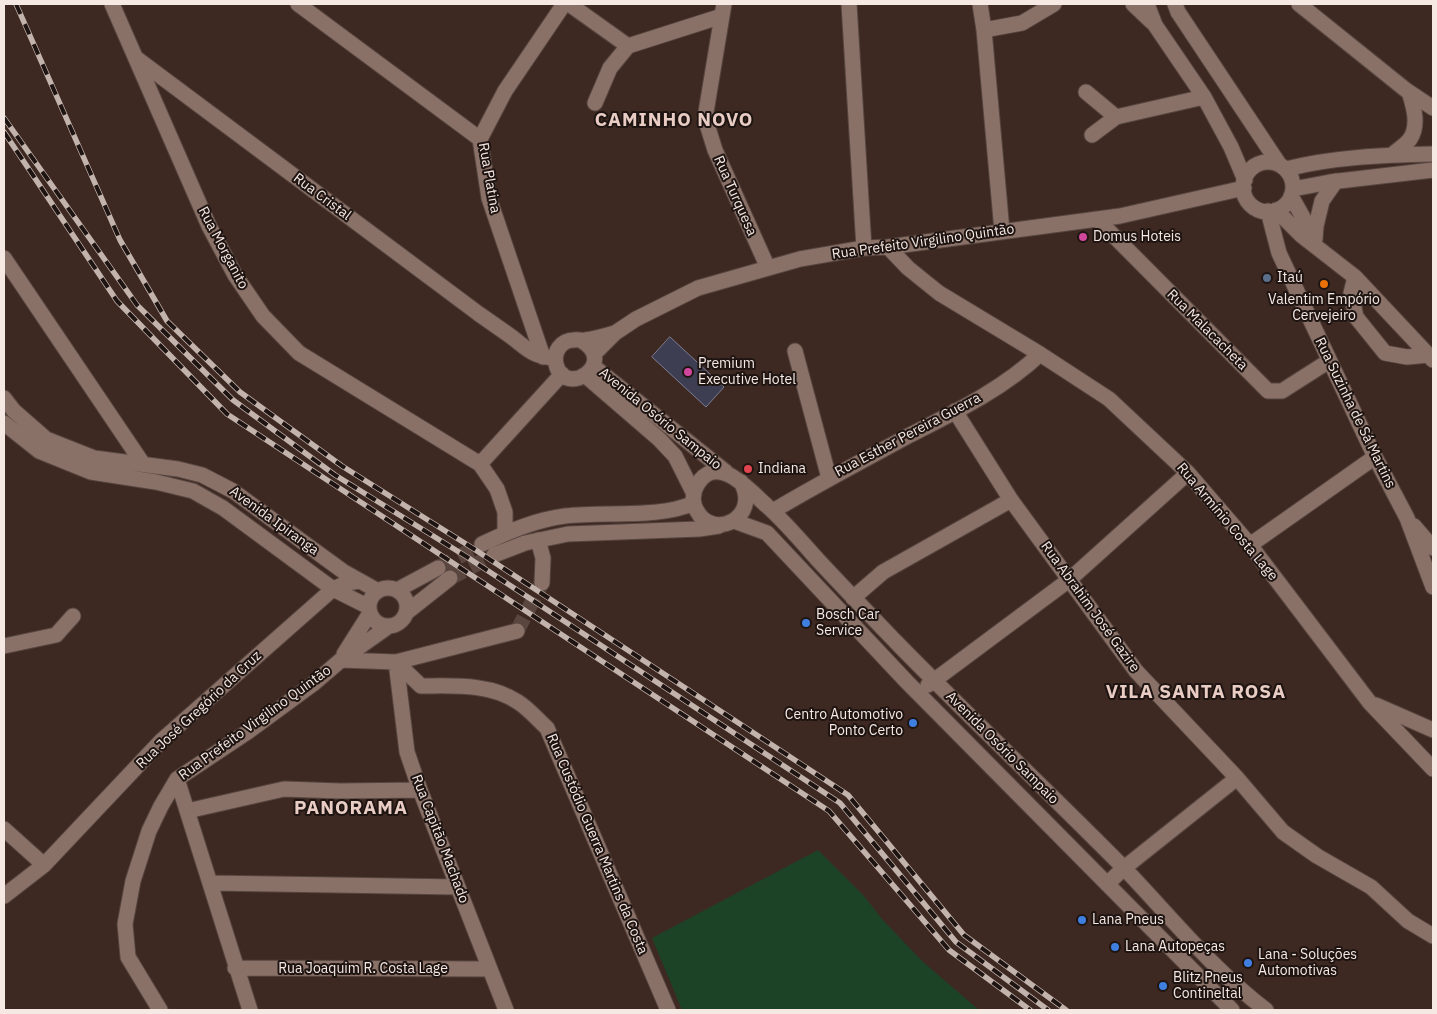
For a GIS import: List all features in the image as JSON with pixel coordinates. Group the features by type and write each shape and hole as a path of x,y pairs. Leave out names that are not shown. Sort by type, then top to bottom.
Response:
{"street":[{"name":"Rua Morganito","path":"112,4 208,226 235,275 263,316 299,353 480,464 497,489 506,512 505,533"},
{"path":"298,4 480,139"},
{"name":"Rua Platina","path":"549,358 536,339 489,198 480,139 505,91 564,4"},
{"path":"570,4 628,46"},
{"path":"849,4 864,248"},
{"path":"980,4 1002,231"},
{"path":"984,30 1022,23 1054,4"},
{"path":"1133,4 1155,25 1204,97 1231,147 1244,184 1245,195 1254,207 1272,211 1355,277 1431,357"},
{"path":"1147,4 1155,25"},
{"path":"1176,4 1178,12 1293,181 1292,192 1288,202 1272,211"},
{"path":"1299,4 1408,92 1433,108"},
{"path":"595,103 610,68 628,46 723,10"},
{"name":"Rua Turquesa","path":"723,10 705,118 715,150 768,268"},
{"name":"Rua Cristal","path":"134,57 533,354 549,358"},
{"path":"1086,92 1116,117"},
{"path":"1392,155 1411,138 1415,125 1414,109 1408,92"},
{"path":"1408,92 1433,119"},
{"path":"1092,135 1116,117 1204,97"},
{"path":"1244,184 1248,172 1262,162 1271,162 1282,166 1392,155 1433,154"},
{"path":"1292,192 1336,181 1433,170"},
{"path":"1416,172 1433,182"},
{"path":"1312,241 1322,201 1336,181"},
{"name":"Rua Prefeito Virgilino Quintão","path":"591,366 615,334 636,319 698,288 800,259 864,248 888,247 1098,220 1244,184"},
{"path":"1292,192 1312,241"},
{"name":"Rua Suzinha de Sá Martins","path":"1272,211 1279,252 1374,457 1407,518 1433,587"},
{"name":"Rua Malacacheta","path":"1098,220 1268,391 1282,391 1329,362"},
{"path":"1279,252 1287,238 1294,235 1312,241"},
{"name":"Rua Armínio Costa Lage","path":"888,247 908,268 940,293 1109,399 1188,474 1250,546 1370,703 1433,770"},
{"path":"4,258 143,464"},
{"path":"1355,277 1351,293 1356,317 1385,353 1407,357 1431,357"},
{"name":"Rua Prefeito Virgilino Quintão","path":"582,341 615,334"},
{"name":"Rua Cristal","path":"510,336 536,339"},
{"path":"536,339 566,342 577,339 592,348 591,366 574,379 562,374 549,358 566,342"},
{"path":"795,351 829,478"},
{"name":"Rua Esther Pereira Guerra","path":"773,511 829,478 955,411 1022,370 1040,354"},
{"name":"Avenida Osório Sampaio","path":"591,366 726,472"},
{"name":"Avenida Osório Sampaio","path":"591,366 675,456 694,498"},
{"path":"480,464 562,374"},
{"name":"Avenida Ipiranga","path":"4,398 14,410 46,439 94,458 178,469 202,475 233,490 344,572 378,591"},
{"name":"Rua Abrahim José Gazire","path":"955,411 1011,500 1136,670 1237,778 1283,832 1317,856 1371,887 1408,921 1433,936"},
{"name":"Avenida Ipiranga","path":"4,423 39,451 90,472 156,482 193,491 223,508 333,589 370,610"},
{"path":"1250,546 1374,457"},
{"path":"494,554 538,540 568,534 699,529 730,522 741,515 745,507 745,490 741,482 726,472 718,472 709,474 696,486 694,498 696,511 709,523 730,522"},
{"path":"907,682 923,686 929,685 1070,580 1188,474"},
{"name":"Avenida Osório Sampaio","path":"741,482 773,511 853,598 934,681 1124,868 1242,991 1266,1010"},
{"path":"482,544 540,520 567,516 674,510 694,498"},
{"path":"853,598 883,572 1011,500"},
{"path":"1407,518 1433,548"},
{"name":"Avenida Osório Sampaio","path":"730,522 767,533 907,682 1232,1010"},
{"path":"538,540 543,558 542,583"},
{"path":"397,590 438,568"},
{"path":"407,612 406,599 397,590 391,588 378,591 370,600 370,610 378,623 389,626 400,622 407,612 450,578"},
{"path":"333,589 347,583 360,581"},
{"name":"Rua José Gregório da Cruz","path":"4,896 44,865 162,740 333,589"},
{"name":"Rua Prefeito Virgilino Quintão","path":"341,660 370,610"},
{"path":"4,646 56,635 73,616"},
{"name":"Rua Prefeito Virgilino Quintão","path":"160,1010 128,957 125,924 133,881 149,831 177,779 249,731 341,660 389,626"},
{"name":"Rua Prefeito Virgilino Quintão","path":"341,660 396,662 517,631"},
{"name":"Rua Capitão Machado","path":"396,662 407,752 506,1010"},
{"name":"Rua Custódio Guerra Martins da Costa","path":"396,662 421,686 458,686 499,691 520,702 547,728 668,1010"},
{"name":"Rua Armínio Costa Lage","path":"1370,703 1433,730"},
{"name":"Rua Armínio Costa Lage","path":"1413,748 1422,735 1433,730"},
{"path":"1107,884 1124,868 1237,778"},
{"path":"177,779 211,883 235,968 250,1010"},
{"path":"187,811 284,789 340,791 420,790"},
{"path":"4,829 44,865"},
{"path":"211,883 457,886"},
{"name":"Rua Joaquim R. Costa Lage","path":"235,968 490,969"}],"green space":[{"path":"818,850 864,896 882,919 922,961 979,1010 682,1010 652,938"}],"building":[{"name":"Premium Executive Hotel","path":"670,337 724,387 706,407 652,357"}],"tunnel":[{"path":"438,568 482,544"},
{"path":"450,578 494,555"},
{"path":"517,631 542,583"}],"railway":[{"path":"16,4 120,240 167,321 240,392 342,466 474,549 848,795 964,935 1066,1010"},
{"path":"4,118 137,305 233,400 335,475 467,557 840,803 956,942 1048,1010"},
{"path":"4,132 117,301 227,414 829,811 949,950 1030,1010"}],"place":[{"name":"Domus Hoteis","path":"1083,237"},
{"name":"Itaú","path":"1267,278"},
{"name":"Valentim Empório Cervejeiro","path":"1324,284"},
{"name":"Premium Executive Hotel","path":"688,372"},
{"name":"Indiana","path":"748,469"},
{"name":"Bosch Car Service","path":"806,623"},
{"name":"Centro Automotivo Ponto Certo","path":"913,723"},
{"name":"Lana Pneus","path":"1082,920"},
{"name":"Lana Autopeças","path":"1115,947"},
{"name":"Lana - Soluções Automotivas","path":"1248,963"},
{"name":"Blitz Pneus Contineltal","path":"1163,986"}],"district":[{"name":"CAMINHO NOVO","path":"674,121"},
{"name":"VILA SANTA ROSA","path":"1196,693"},
{"name":"PANORAMA","path":"351,809"}]}
